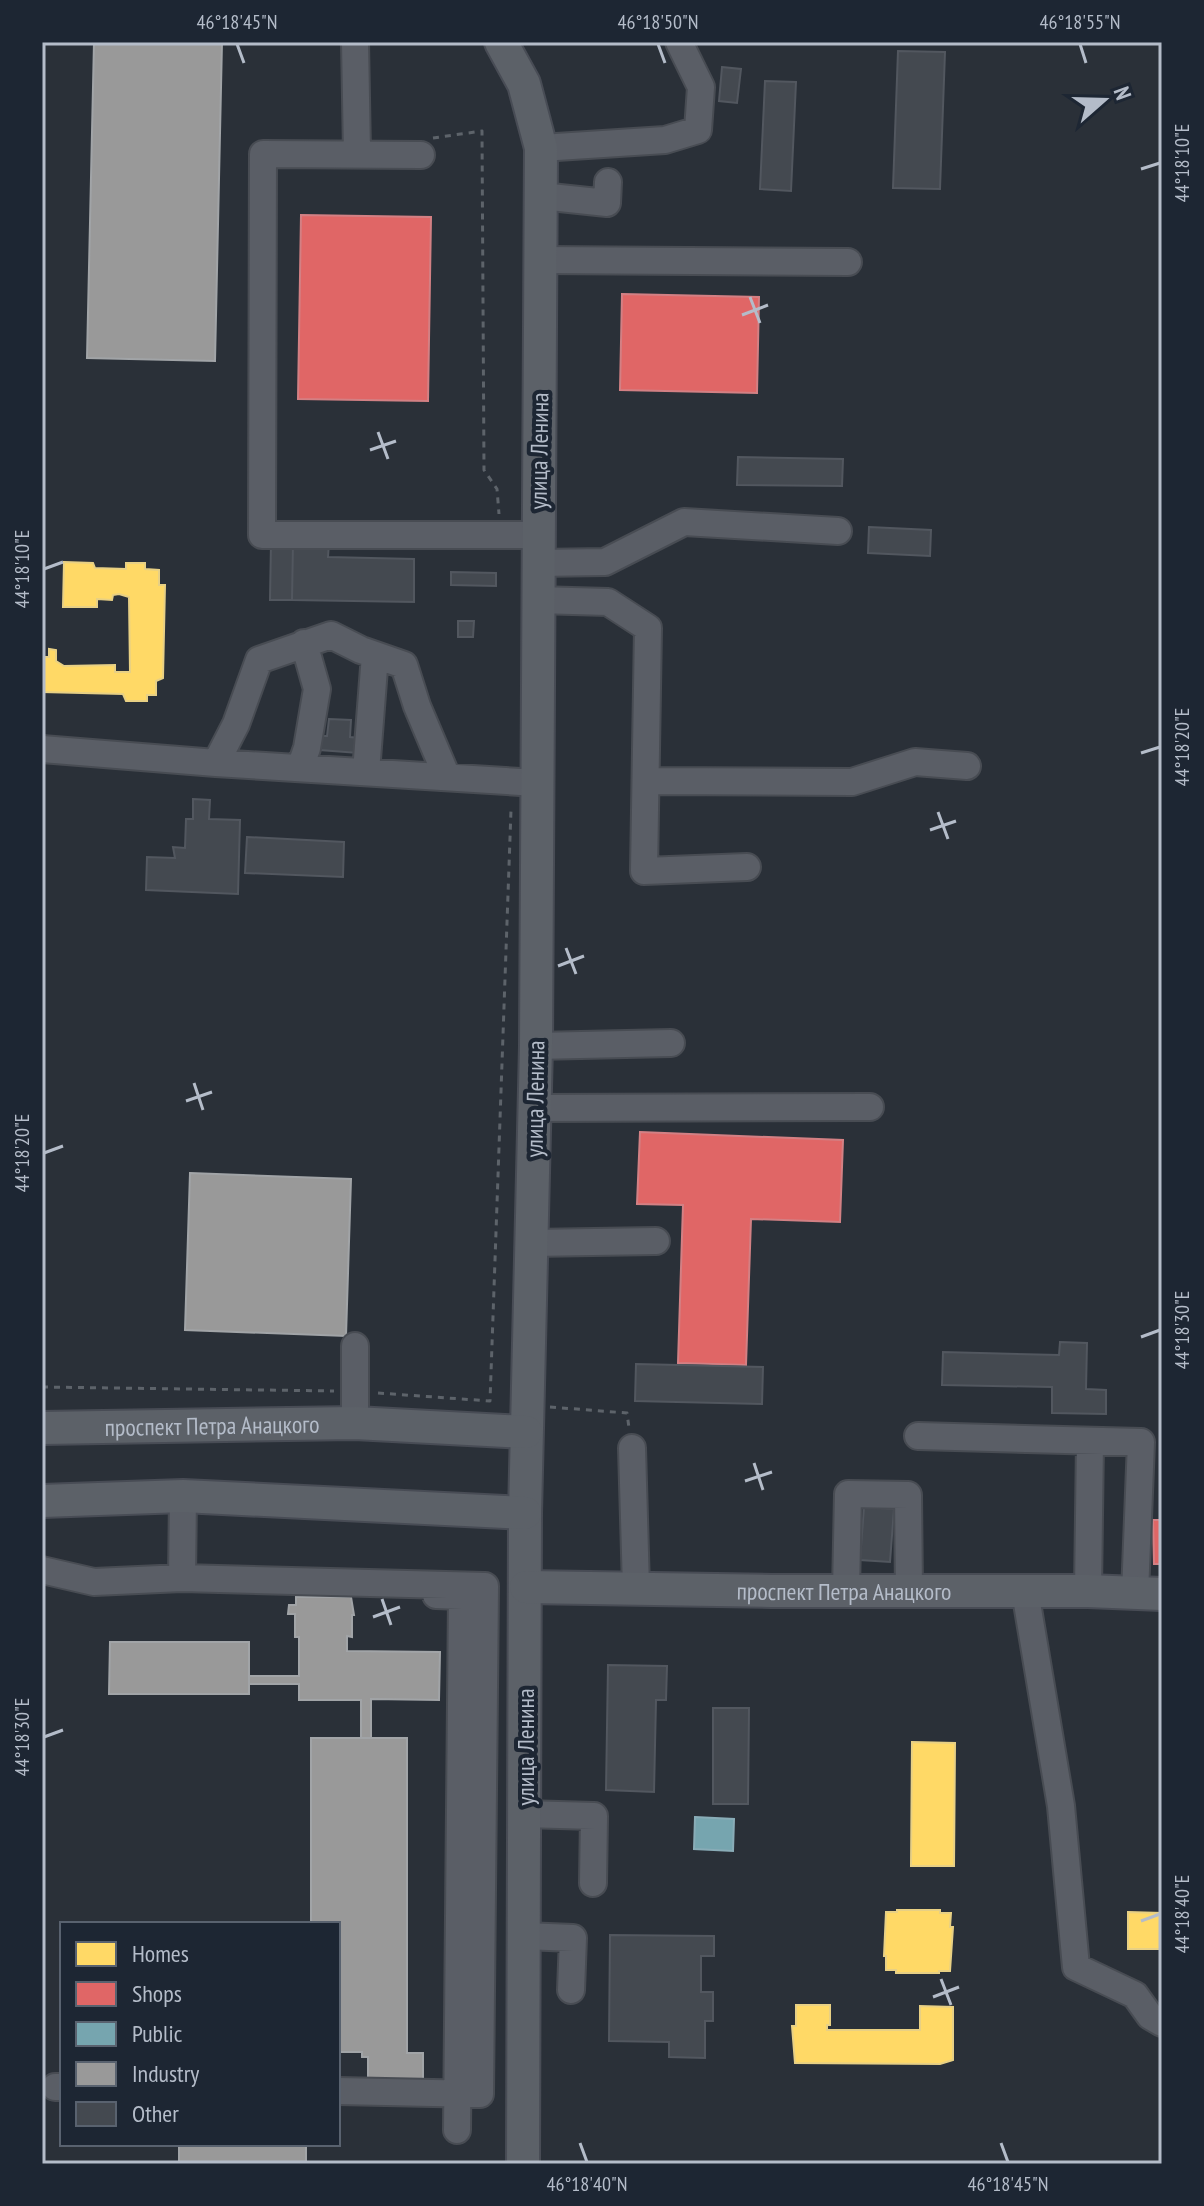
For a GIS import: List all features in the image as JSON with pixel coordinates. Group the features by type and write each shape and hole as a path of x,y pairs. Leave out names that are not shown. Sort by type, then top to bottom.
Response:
{"main road":[{"name":"улица Ленина","path":"501,42 524,84 541,148 541,260 527,545 537,600 525,782 536,1046 525,1513 523,2164"},
{"name":"проспект Петра Анацкого","path":"42,1428 355,1423 526,1432"},
{"path":"42,1501 183,1496 525,1513"},
{"name":"проспект Петра Анацкого","path":"526,1587 1149,1594"}],"street":[{"path":"355,42 357,153"},
{"path":"541,148 665,140 698,130 701,87 679,42"},
{"path":"426,147 357,153 263,154 262,535 527,545 605,562 684,522 838,531"},
{"path":"541,196 607,203 608,182"},
{"path":"541,260 848,262"},
{"path":"537,600 608,602 648,628 644,871 747,867"},
{"path":"216,763 236,724 259,660 331,635 404,665 417,706 447,777"},
{"path":"300,768 307,748 317,689 304,643"},
{"path":"366,772 375,655"},
{"path":"42,749 525,782"},
{"path":"646,781 852,782 915,762 967,766"},
{"path":"536,1046 671,1043"},
{"path":"535,1108 870,1107"},
{"path":"531,1243 656,1241"},
{"path":"355,1346 355,1423"},
{"path":"918,1436 1141,1442 1149,1594"},
{"path":"1088,1591 1090,1441"},
{"path":"632,1448 636,1588"},
{"path":"846,1591 848,1494 908,1495 909,1591"},
{"path":"182,1578 183,1496"},
{"path":"42,1570 94,1582 182,1578 485,1586 480,2094 340,2091"},
{"path":"42,1585 462,1596 457,2130"},
{"path":"1025,1591 1061,1806 1076,1967 1135,1995 1150,2016 1162,2023"},
{"path":"524,1814 594,1816 593,1883"},
{"path":"524,1936 573,1938 571,1990"}],"path":[{"path":"426,147 482,131 484,470 497,489 499,513 527,545"},
{"path":"490,1401 525,782"},
{"path":"42,1387 355,1391 499,1402"},
{"path":"547,1406 627,1413 632,1448"}],"building: Homes":[{"path":"64,562 93,563 95,568 126,569 126,563 145,563 145,569 159,570 159,585 165,585 163,678 156,681 156,695 147,695 147,701 126,701 123,694 42,692 42,657 49,657 49,649 56,650 56,661 64,666 115,665 115,672 130,672 129,597 119,594 113,595 112,600 97,599 97,607 63,607"},
{"path":"912,1742 955,1743 954,1866 911,1866"},
{"path":"886,1912 951,1913 950,1971 896,1973 896,1970 886,1970"},
{"path":"1128,1912 1162,1913 1162,1949 1128,1949"},
{"path":"796,2005 830,2005 827,2030 920,2030 920,2006 953,2007 953,2060 940,2064 795,2063 792,2026 796,2026"}],"building: Shops":[{"path":"301,215 431,217 428,401 298,399"},
{"path":"622,294 759,297 757,393 620,390"},
{"path":"640,1132 843,1140 840,1222 751,1219 746,1365 678,1363 683,1205 637,1204"},
{"path":"1153,1520 1162,1520 1162,1564 1154,1564"}],"building: Public":[{"path":"695,1817 734,1819 733,1851 694,1849"}],"building: Industry":[{"path":"94,42 222,42 215,361 87,358"},
{"path":"190,1173 351,1179 346,1336 185,1330"},
{"path":"296,1597 351,1597 354,1615 352,1637 347,1636 347,1651 440,1652 439,1700 371,1699 371,1738 361,1738 361,1700 299,1700 299,1684 249,1684 249,1676 299,1676 299,1637 295,1637 295,1614 288,1614 289,1605 296,1605"},
{"path":"110,1642 249,1642 249,1694 109,1694"},
{"path":"311,1738 407,1738 407,2053 423,2053 423,2082 368,2085 368,2057 362,2057 362,2052 340,2052 340,1922 311,1922"},
{"path":"179,2146 306,2146 306,2164 179,2164"}],"building: Other":[{"path":"898,51 945,52 940,189 893,188"},
{"path":"722,67 741,69 737,103 719,101"},
{"path":"765,81 796,82 791,191 760,189"},
{"path":"738,457 843,459 842,486 737,485"},
{"path":"869,527 931,530 930,556 868,553"},
{"path":"271,542 293,543 292,600 270,600"},
{"path":"293,543 329,543 328,557 414,559 414,602 292,600"},
{"path":"451,572 496,573 496,586 451,585"},
{"path":"458,621 474,621 473,637 458,637"},
{"path":"329,719 351,720 350,737 359,738 358,753 320,750 322,736 327,736"},
{"path":"193,799 210,800 209,819 240,820 238,894 146,890 147,857 175,858 173,847 185,848 186,819 193,819"},
{"path":"247,837 344,842 343,877 245,873"},
{"path":"1060,1342 1087,1343 1086,1389 1106,1390 1106,1414 1052,1413 1052,1387 942,1385 943,1352 1059,1355"},
{"path":"636,1364 763,1367 762,1404 635,1401"},
{"path":"864,1507 894,1509 890,1562 860,1560"},
{"path":"608,1665 667,1666 666,1700 656,1700 654,1792 606,1790"},
{"path":"713,1708 749,1708 748,1804 713,1804"},
{"path":"610,1935 714,1936 714,1956 701,1956 701,1992 713,1992 713,2021 705,2021 705,2058 669,2057 669,2042 609,2041"}]}
